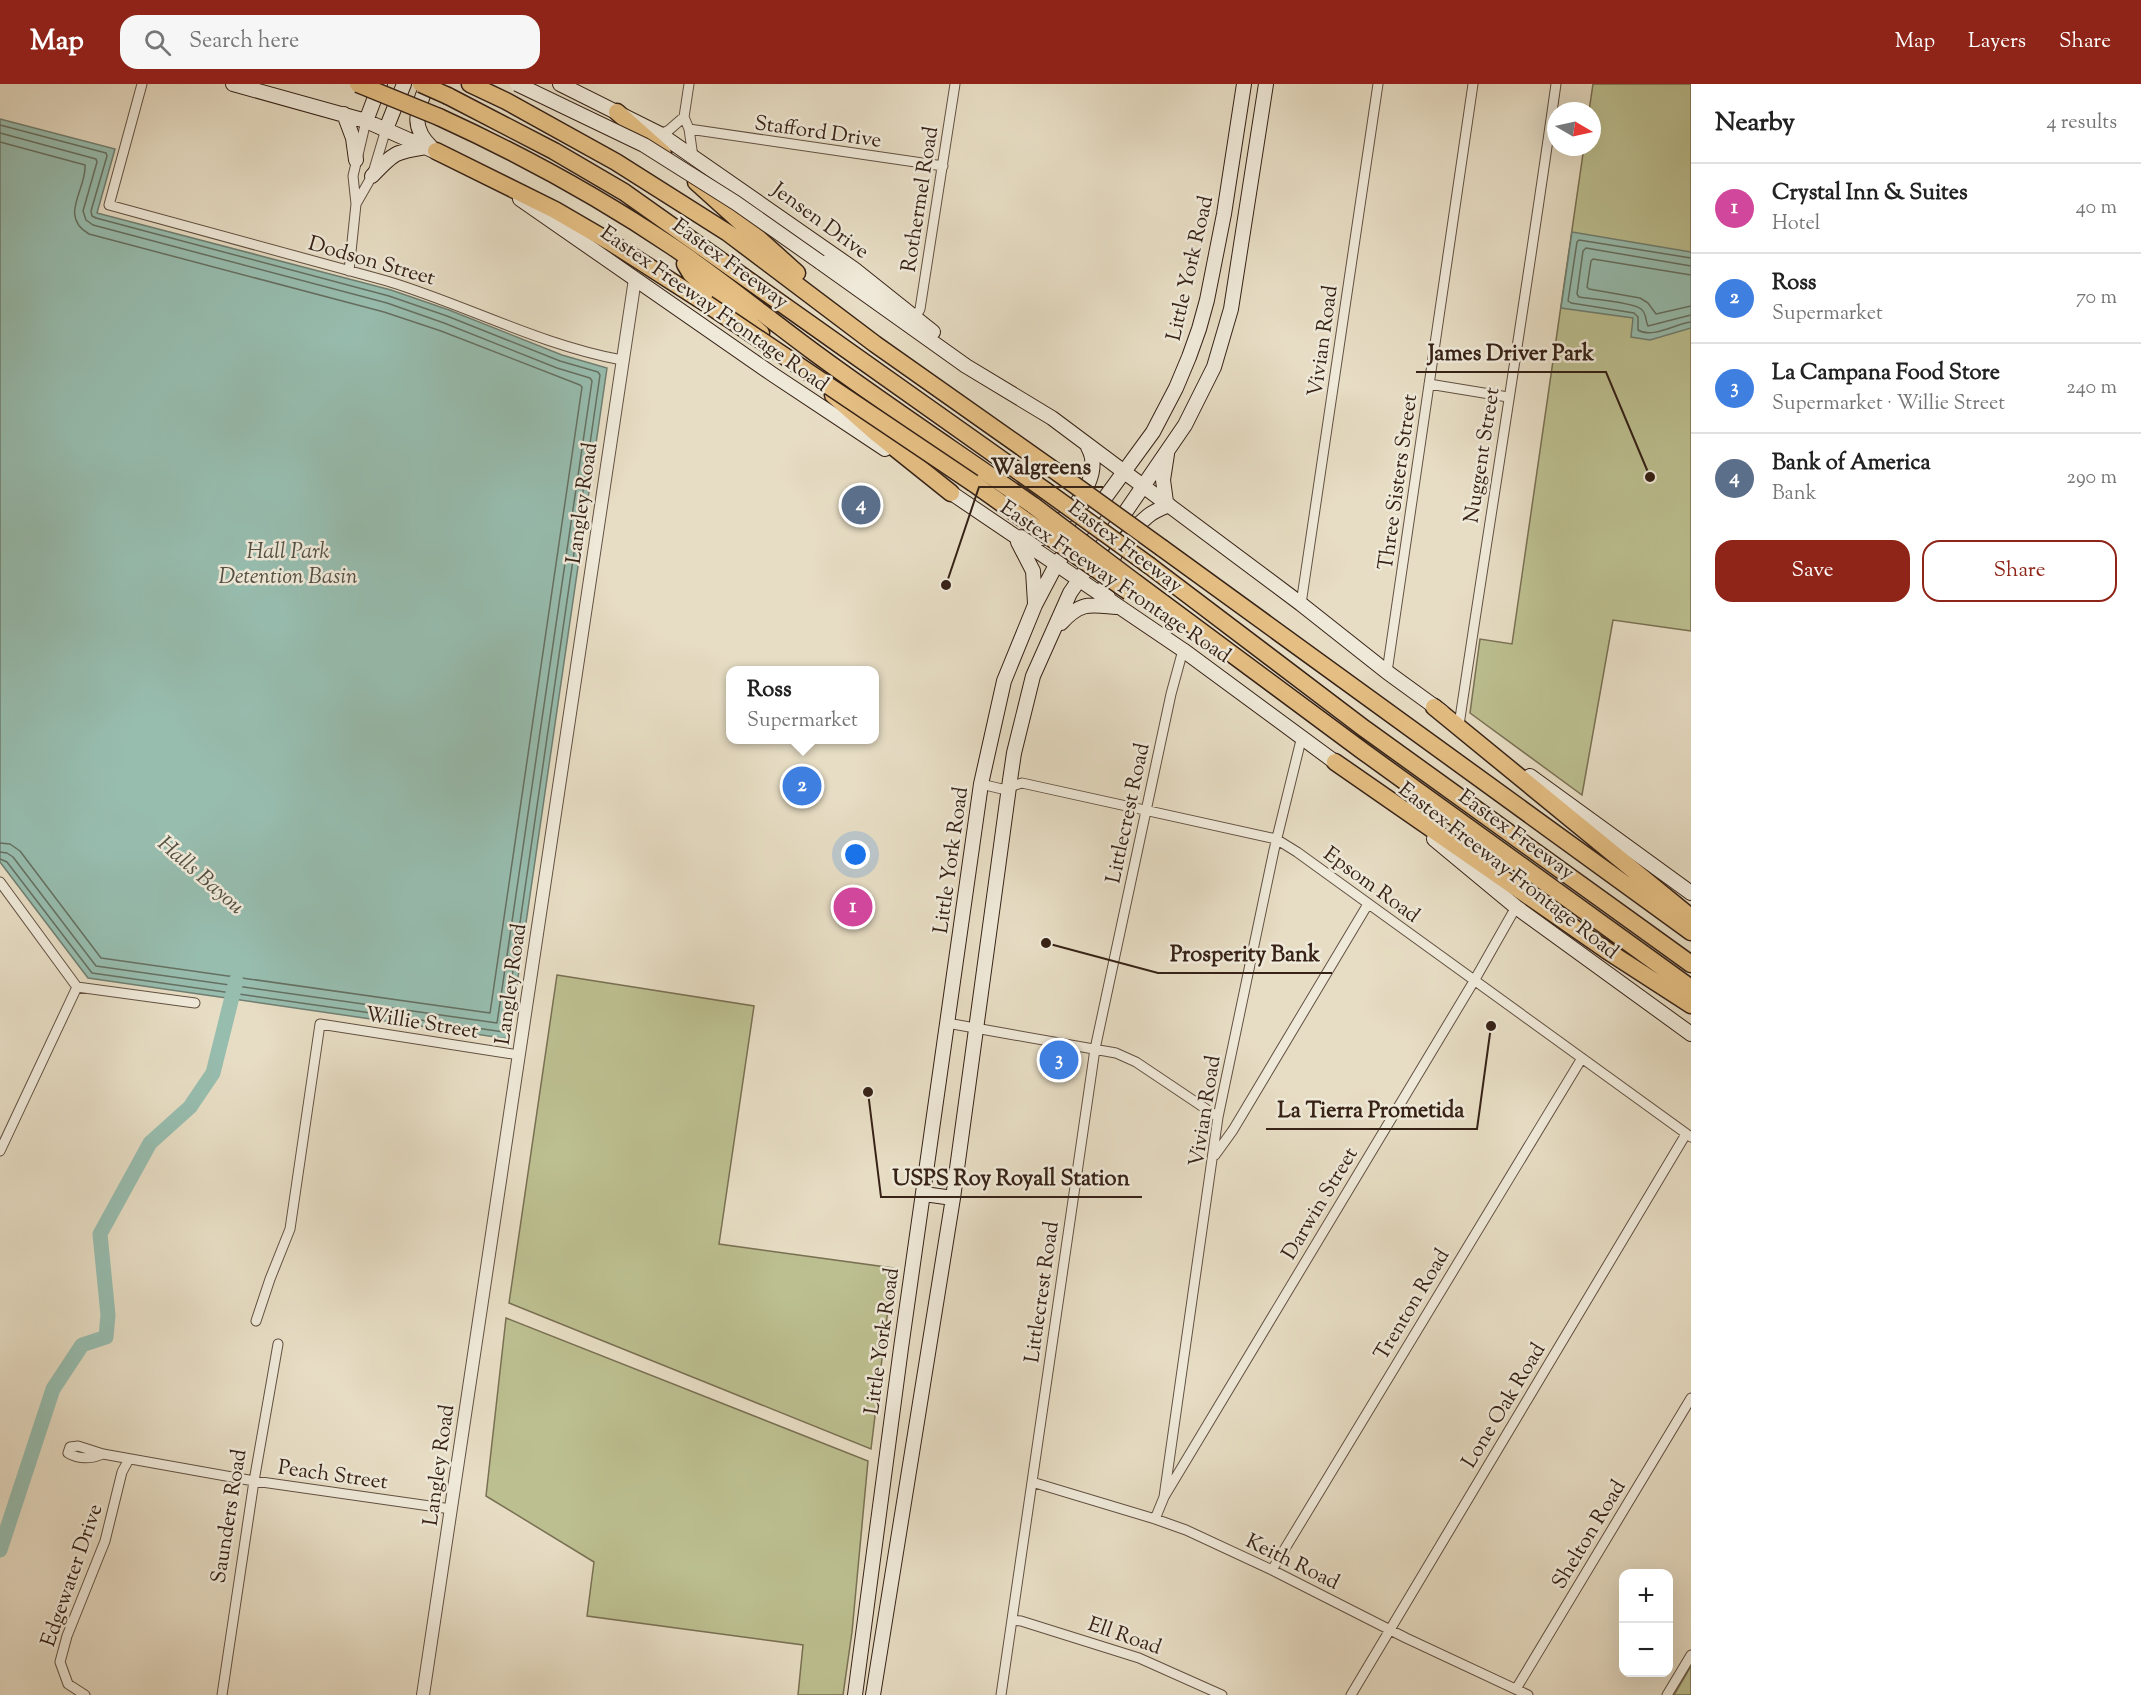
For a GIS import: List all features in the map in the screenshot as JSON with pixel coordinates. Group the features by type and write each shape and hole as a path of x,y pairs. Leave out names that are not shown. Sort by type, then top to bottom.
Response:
{"highway":[{"name":"Eastex Freeway","path":"358,84 493,142 600,200 675,248 1030,513 1133,587 1196,626 1364,752 1691,988"},
{"path":"421,84 554,151 624,192 1150,566 1365,729 1691,964"},
{"name":"Eastex Freeway","path":"470,84 506,101 655,185 728,233 875,344 1058,473 1691,932"},
{"path":"616,112 734,215 875,344"},
{"path":"432,149 555,210 610,242 707,304 973,483 1030,513"},
{"path":"675,248 691,274 876,433 951,493"},
{"path":"1434,707 1687,914 1691,921"},
{"path":"1335,762 1606,950 1691,1005"}],"main road":[{"name":"Eastex Freeway Frontage Road","path":"233,84 344,114 386,129 432,149 519,199 1183,650 1302,736 1412,821 1516,907 1691,1034"},
{"path":"366,121 380,84"},
{"path":"386,129 404,84"},
{"path":"427,84 416,121 418,131 432,149"},
{"path":"517,84 644,145 736,202 966,366 1044,413 1301,604 1434,707 1691,893"},
{"name":"Jensen Drive","path":"560,84 660,134 854,269 915,318 1044,413"},
{"name":"Little York Road","path":"855,1695 901,1348 981,784 1008,668 1035,605 1056,565 1159,423 1190,357 1207,300 1224,214 1244,84"},
{"name":"Little York Road","path":"873,1695 953,1198 1014,753 1033,676 1070,593 1185,425 1214,367 1231,309 1266,84"},
{"path":"344,114 353,138 356,160"},
{"path":"372,176 399,151 432,149"},
{"path":"1224,214 1246,221"},
{"path":"1015,537 1044,538 1087,488 1092,478 1093,457 1087,445"},
{"path":"1167,451 1163,480 1167,503"},
{"path":"1114,604 1105,592 1109,568 1141,522 1167,503"},
{"path":"1015,537 1033,570 1035,605"},
{"path":"1052,634 1071,611 1082,606 1114,604"},
{"path":"1008,668 1033,676"},
{"path":"924,1194 953,1198"}],"street":[{"name":"Dodson Street","path":"142,84 109,205 420,291 574,350 622,360"},
{"path":"689,84 684,117 693,157"},
{"name":"Rothermel Road","path":"915,318 920,309 954,84"},
{"name":"Vivian Road","path":"1301,604 1378,84"},
{"name":"Three Sisters Street","path":"1387,672 1473,84"},
{"name":"Nuggent Street","path":"1459,725 1508,397 1528,283 1556,84"},
{"path":"660,134 669,130 684,117"},
{"path":"349,271 356,204 352,176 366,121"},
{"path":"356,204 372,176 386,129"},
{"name":"Stafford Drive","path":"688,129 942,166"},
{"name":"Langley Road","path":"423,1695 635,279"},
{"path":"1429,384 1508,397"},
{"name":"Littlecrest Road","path":"1001,1695 1095,1049 1171,693 1183,650"},
{"name":"Vivian Road","path":"1164,1497 1218,1116 1276,839 1302,736"},
{"name":"Epsom Road","path":"981,784 1002,789 1022,783 1276,839 1298,852 1688,1135"},
{"path":"0,882 78,987 195,1003"},
{"path":"1214,1156 1233,1130 1368,904"},
{"name":"Darwin Street","path":"1155,1519 1164,1497 1474,981 1516,907"},
{"path":"0,1151 78,987"},
{"path":"947,1023 1116,1053 1136,1062 1218,1116"},
{"name":"Willie Street","path":"256,1320 290,1229 320,1024 519,1055"},
{"name":"Trenton Road","path":"1272,1570 1582,1058"},
{"name":"Lone Oak Road","path":"1351,1695 1688,1135"},
{"name":"Saunders Road","path":"222,1695 254,1481 278,1344"},
{"name":"Shelton Road","path":"1516,1689 1691,1398"},
{"name":"Peach Street","path":"103,1454 254,1481 452,1509"},
{"name":"Edgewater Drive","path":"85,1695 68,1684 60,1662 67,1636 105,1541 123,1472 129,1459"},
{"name":"Keith Road","path":"1032,1482 1186,1530 1528,1695"},
{"name":"Ell Road","path":"1012,1620 1118,1650 1170,1670 1222,1695"},
{"path":"1667,1695 1691,1655"}],"shaded area":[{"path":"1593,84 1691,84 1691,631 1613,620 1582,795 1470,713 1480,639 1512,644 1583,156 1601,156 1601,102 1590,102"},
{"path":"557,975 754,1006 719,1244 893,1268 871,1449 509,1303"},
{"path":"506,1318 868,1461 852,1632 843,1695 798,1695 803,1645 587,1616 594,1562 486,1496"},
{"path":"1691,1666 1691,1695 1674,1695"}],"water":[{"name":"Hall Park Detention Basin","path":"0,119 115,149 97,213 391,290 449,310 562,355 607,368 509,1039 88,978 0,862"},
{"path":"1572,232 1691,252 1691,328 1650,340 1631,337 1633,318 1561,308"}],"waterway":[{"name":"Halls Bayou","path":"0,1550 53,1389 82,1345 106,1337 108,1315 100,1234 150,1143 190,1107 213,1073 236,981"}],"place":[{"name":"James Driver Park","path":"1650,477"},
{"name":"Bank of America","path":"861,505"},
{"name":"Walgreens","path":"946,585"},
{"name":"Ross","path":"802,786"},
{"name":"Crystal Inn & Suites","path":"853,907"},
{"name":"Prosperity Bank","path":"1046,943"},
{"name":"La Tierra Prometida","path":"1491,1026"},
{"name":"La Campana Food Store","path":"1059,1060"},
{"name":"USPS Roy Royall Station","path":"868,1092"}]}
